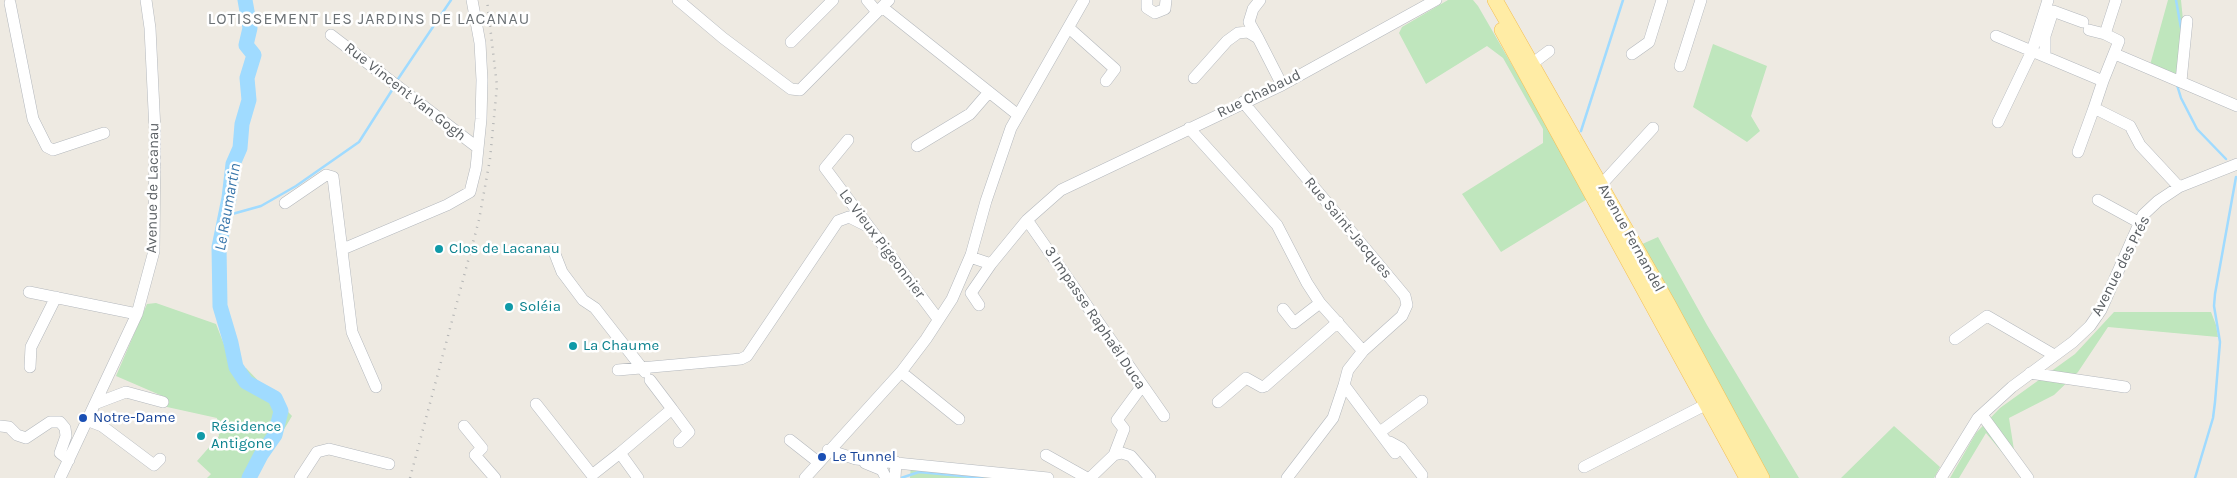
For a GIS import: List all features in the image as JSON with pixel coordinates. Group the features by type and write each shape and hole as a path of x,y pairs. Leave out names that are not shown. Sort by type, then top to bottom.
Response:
{"main road":[{"name":"Avenue Fernandel","path":"1489,2 1533,63 1762,478"},
{"name":"Avenue Fernandel","path":"1489,2 1747,478"}],"street":[{"name":"Avenue de Lacanau","path":"60,478 89,421 137,314 154,251 154,114 150,28 146,0"},
{"name":"Rue Vincent Van Gogh","path":"344,249 447,205 470,192 475,177 482,80 480,43 472,0"},
{"path":"678,0 723,38 791,90 800,90 883,7"},
{"path":"791,42 833,0"},
{"path":"868,0 883,7 1018,115"},
{"path":"805,478 828,450 901,372 952,300 970,256 986,201 1018,115 1084,0"},
{"path":"1147,0 1148,8 1155,14 1165,9 1166,0"},
{"path":"1260,0 1253,9 1249,22 1282,85"},
{"name":"Rue Chabaud","path":"979,305 970,293 1027,220 1061,190 1282,85 1436,0"},
{"path":"1632,54 1649,42 1662,0"},
{"path":"1680,66 1701,0"},
{"path":"1998,122 2032,51 2048,0"},
{"path":"2105,34 2116,0"},
{"path":"8,4 33,119 46,147 53,150 104,133"},
{"path":"2045,56 2045,36 2053,11 2119,41 2078,152"},
{"path":"2182,81 2187,22"},
{"path":"1068,28 1116,69 1106,80"},
{"path":"1194,78 1228,41 1238,33 1248,32 1258,38"},
{"name":"Rue Vincent Van Gogh","path":"332,36 478,148"},
{"path":"1996,36 2103,81"},
{"path":"1533,63 1549,51"},
{"path":"2115,54 2237,106"},
{"path":"917,146 970,114 989,92"},
{"name":"Rue Saint-Jacques","path":"1243,102 1405,296 1408,305 1402,316 1363,351 1348,370 1333,418 1287,478"},
{"path":"2094,108 2130,126 2140,146 2178,187"},
{"path":"1189,128 1277,225 1307,283 1320,303 1363,351"},
{"path":"1601,185 1653,128"},
{"name":"Le Vieux Pigeonnier","path":"848,140 825,168 938,319"},
{"name":"Avenue des Prés","path":"1941,478 1967,433 1982,415 2030,373 2090,326 2101,310 2144,215 2158,201 2178,187 2237,164"},
{"path":"285,203 326,175 333,177 344,249 352,332 376,387"},
{"path":"2098,200 2140,224"},
{"path":"618,370 646,373 741,359 747,356 838,221 849,218 869,227"},
{"name":"3 Impasse Raphaël Duca","path":"1027,220 1164,416"},
{"path":"553,249 562,272 583,300 595,308 689,432 680,442"},
{"path":"970,256 991,264"},
{"path":"29,292 137,314"},
{"path":"30,367 31,347 56,297"},
{"path":"1283,309 1294,323 1320,303"},
{"path":"1956,338 1987,316 2054,356"},
{"path":"1293,354 1336,320"},
{"path":"1218,402 1246,378 1264,386 1336,320"},
{"path":"901,372 959,419"},
{"path":"2030,373 2125,387"},
{"path":"1114,456 1124,429 1117,420 1142,386"},
{"path":"1344,386 1395,453"},
{"path":"97,403 126,392 163,402"},
{"path":"1382,436 1422,401"},
{"path":"536,404 592,475 672,409"},
{"path":"1584,467 1707,404"},
{"path":"1982,415 2028,478"},
{"path":"89,421 102,426 154,466 160,459"},
{"path":"0,426 9,427 17,435 26,438 50,422 60,422 65,428 66,436 60,453 69,460"},
{"path":"464,426 482,448 475,455 495,478"},
{"path":"1382,436 1401,448 1422,475"},
{"path":"790,440 818,462"},
{"path":"300,478 317,452 329,449 389,464"},
{"path":"828,450 888,468 1048,478"},
{"path":"620,453 638,478"},
{"path":"1046,455 1089,478 1114,456 1122,453 1130,456 1150,478"},
{"path":"888,468 895,478"}],"green space":[{"path":"1448,0 1473,0 1478,6 1589,198 1501,252 1462,194 1543,143 1543,129 1503,58 1487,46 1426,84 1399,33 1402,27"},
{"path":"2168,0 2181,0 2184,30 2180,77 2150,65"},
{"path":"1713,44 1767,66 1751,116 1760,131 1747,142 1693,107"},
{"path":"1658,237 1707,325 1799,478 1768,478 1640,245"},
{"path":"156,303 216,324 238,380 246,368 292,416 255,478 207,478 211,474 197,461 219,436 217,418 167,407 167,398 116,376 147,304"},
{"path":"2114,312 2211,312 2218,337 2108,327 2078,372 2054,395 2009,418 2014,450 2006,457 1986,433 1959,478 1950,478 1976,433 2000,408 2075,354"},
{"path":"1894,426 1940,467 1934,478 1841,478"},
{"path":"911,464 1004,478 910,478"}],"waterway":[{"name":"Le Raumartin","path":"245,0 250,28 246,45 254,55 247,78 249,100 242,124 240,148 233,164 229,198 219,247 220,306 236,367 246,382 275,398 281,411 275,435 261,455 249,478"},
{"path":"396,82 451,0"},
{"path":"1581,131 1623,0"},
{"path":"2176,0 2181,28"},
{"path":"2177,85 2181,98 2197,129 2226,159"},
{"path":"225,216 261,206 296,186 359,142 394,87"},
{"path":"2195,478 2213,418 2220,342 2214,306 2215,294 2236,177"},
{"path":"901,478 919,472 983,478"}],"railway":[{"path":"410,478 479,220 490,159 497,86 487,0"}],"place":[{"name":"Clos de Lacanau","path":"439,249"},
{"name":"Soléia","path":"509,307"},
{"name":"La Chaume","path":"573,346"},
{"name":"Notre-Dame","path":"83,418"},
{"name":"Résidence Antigone","path":"201,436"},
{"name":"Le Tunnel","path":"822,457"}],"district":[{"name":"LOTISSEMENT LES JARDINS DE LACANAU","path":"369,19"}]}
